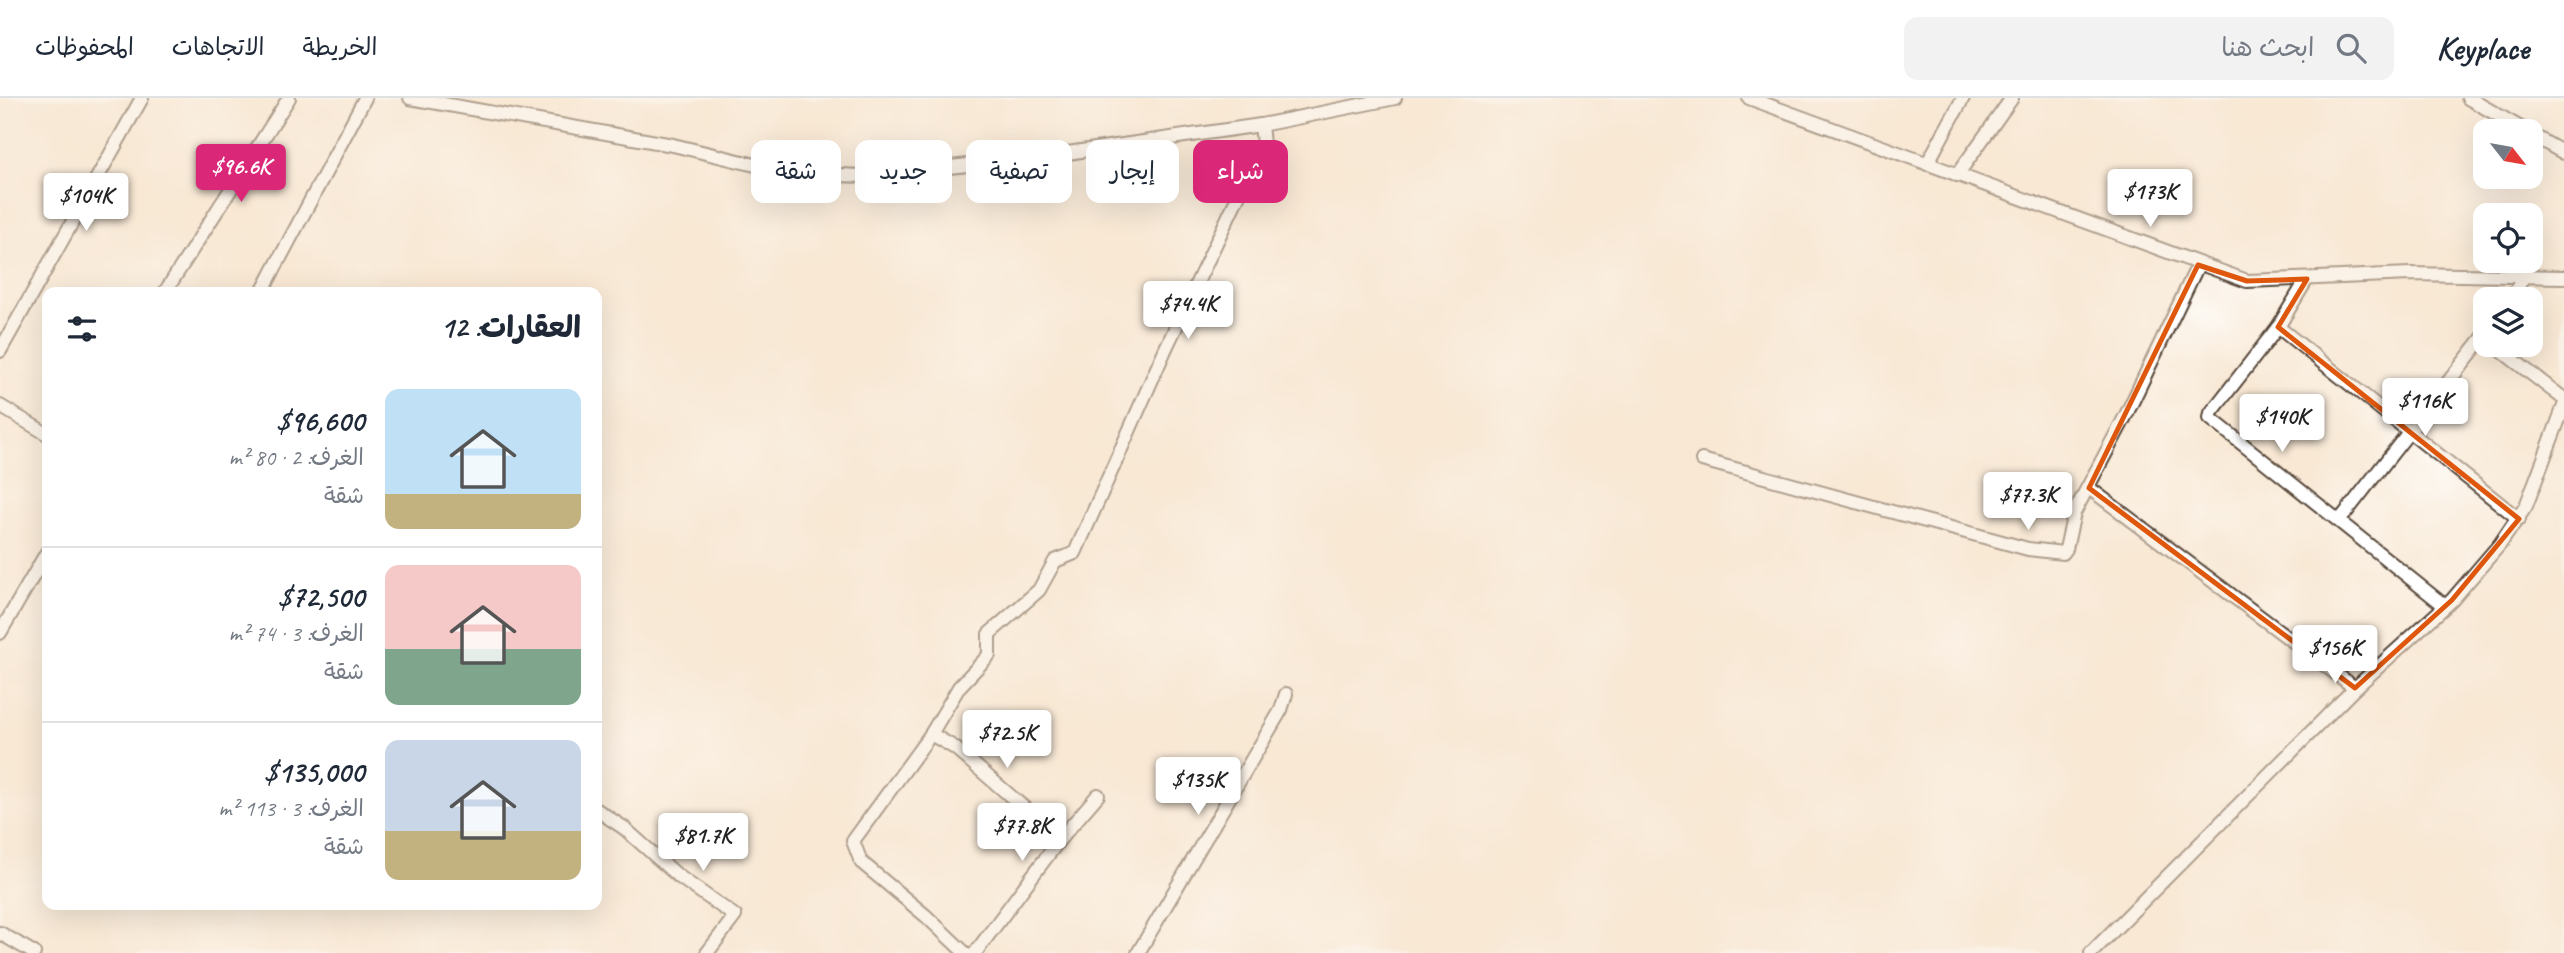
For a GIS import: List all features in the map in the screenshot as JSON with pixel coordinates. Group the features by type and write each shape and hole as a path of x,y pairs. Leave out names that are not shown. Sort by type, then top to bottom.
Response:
{"street":[{"path":"0,351 142,98"},
{"path":"168,287 289,98"},
{"path":"265,287 365,98"},
{"path":"410,98 673,145 788,173 863,176 1027,159 1261,125 1395,98"},
{"path":"1927,164 1963,98"},
{"path":"1957,175 2012,98"},
{"path":"2468,98 2505,119"},
{"path":"1757,99 2247,281 2410,274 2564,277"},
{"path":"965,953 926,916 861,862 853,841 931,734 960,687 989,655 989,635 1039,590 1055,561 1075,553 1165,350 1263,144 1261,125"},
{"path":"2543,141 2564,153"},
{"path":"1702,460 2028,550 2063,553 2074,513 2089,488 2198,265"},
{"path":"2518,287 2524,276"},
{"path":"2307,279 2278,327 2211,413 2210,418 2445,606"},
{"path":"2278,327 2519,519"},
{"path":"2340,520 2473,356"},
{"path":"2510,357 2564,399"},
{"path":"0,406 42,431"},
{"path":"2091,953 2355,688 2445,606 2501,544 2519,519 2564,406"},
{"path":"2089,488 2355,688"},
{"path":"0,634 42,561"},
{"path":"1138,953 1281,710 1286,694"},
{"path":"931,734 955,748 1060,839"},
{"path":"975,953 1060,839 1098,795"},
{"path":"602,813 624,828 678,876 736,916 707,953"},
{"path":"0,933 34,953"}],"highlighted area":[{"path":"2198,265 2247,281 2307,279 2278,327 2519,519 2452,600 2355,688 2089,488"}]}
